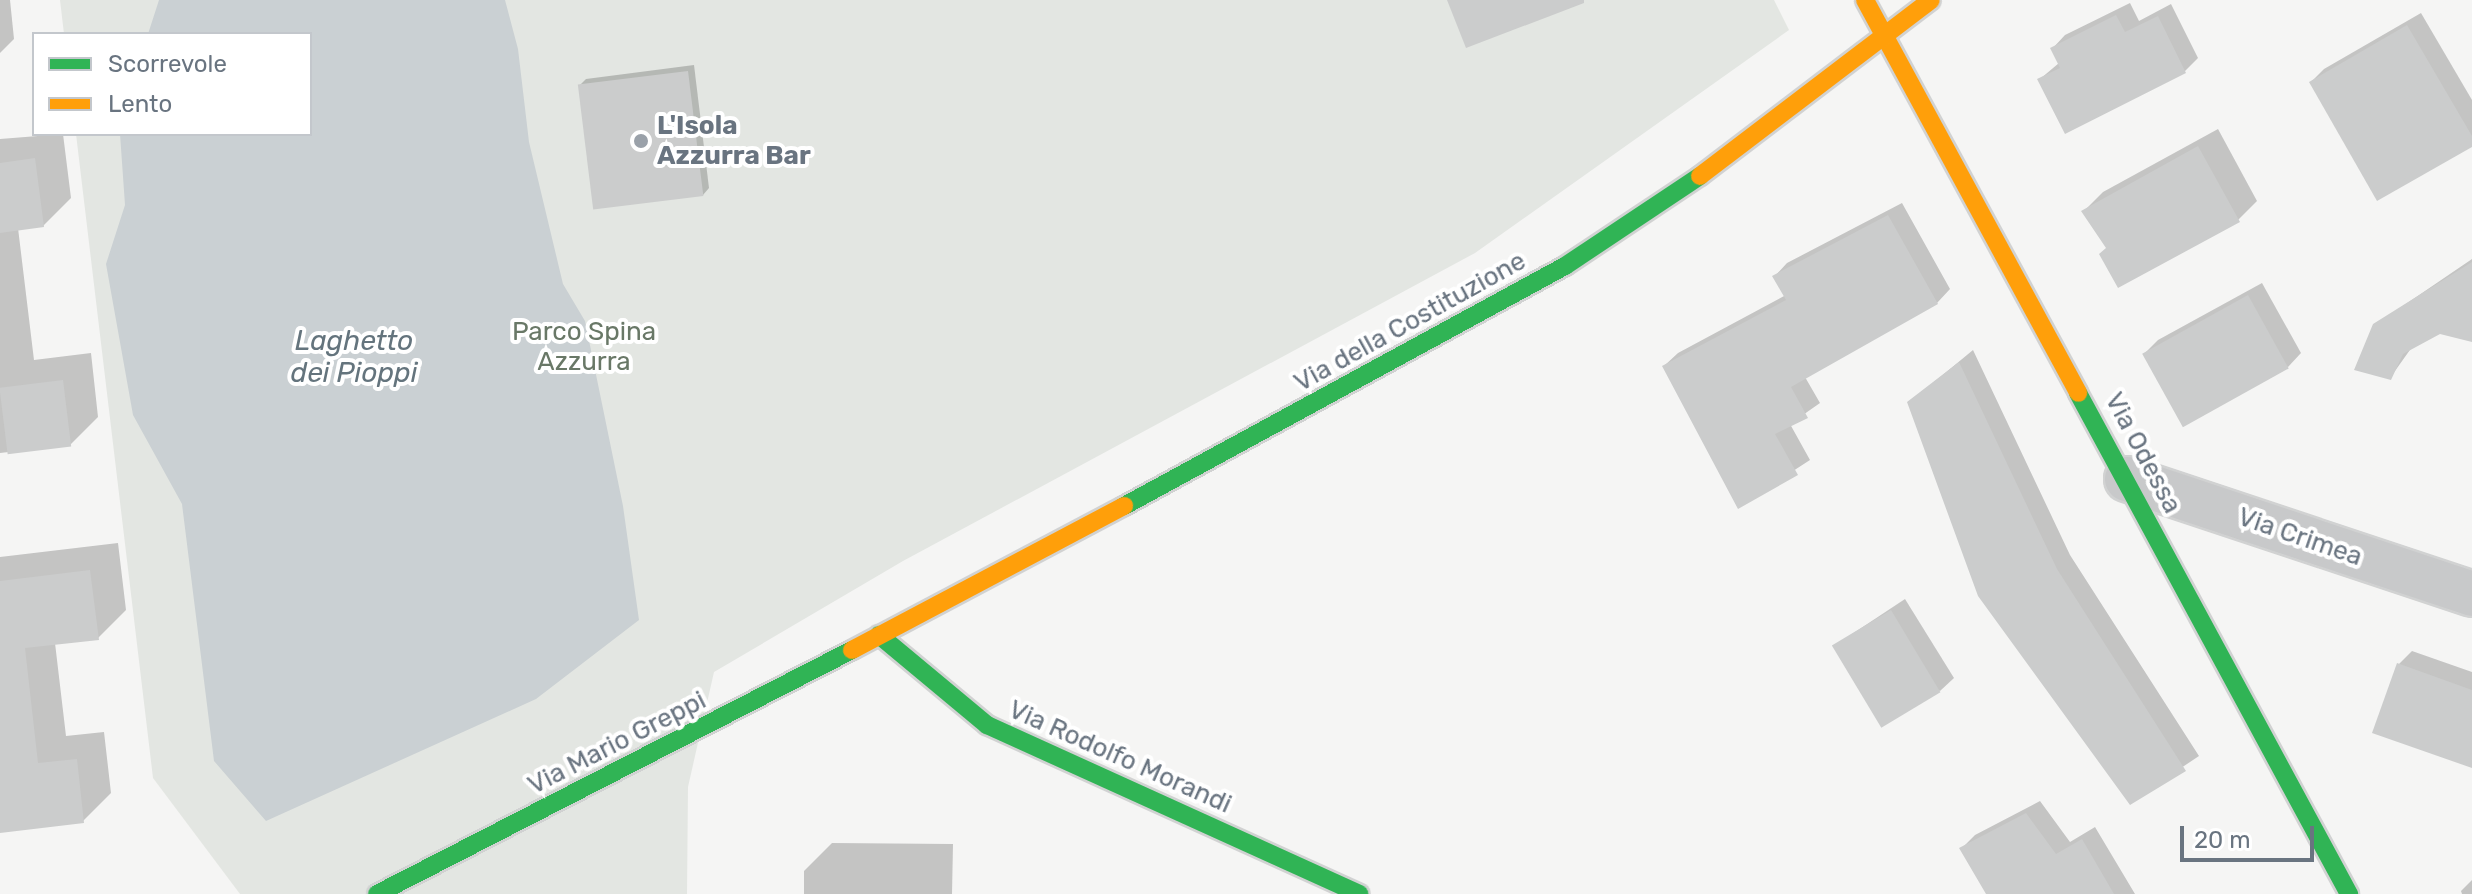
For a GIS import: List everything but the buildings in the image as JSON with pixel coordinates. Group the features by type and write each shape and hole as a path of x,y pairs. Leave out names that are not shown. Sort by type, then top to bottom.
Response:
{"main road":[{"name":"Via Odessa","path":"1865,0 2349,894"},
{"name":"Via della Costituzione","path":"879,635 1389,366 1565,266 1651,212 1886,39 1931,0"},
{"name":"Via Mario Greppi","path":"377,894 879,635"},
{"name":"Via Rodolfo Morandi","path":"879,635 987,725 1360,894"}],"street":[{"name":"Via Crimea","path":"2127,479 2472,594"}],"green space":[{"name":"Parco Spina Azzurra","path":"60,0 1774,0 1789,30 1475,253 903,561 714,672 688,787 687,894 240,894 153,778 76,136 312,136 312,32 64,32"}],"water":[{"name":"Laghetto dei Pioppi","path":"159,0 505,0 518,49 529,142 563,284 585,321 623,506 639,620 536,699 266,821 214,761 182,504 133,415 106,264 125,205 120,136 312,136 312,32 149,32"}],"traffic: fast":[{"path":"1124,506 1565,266 1700,176"},
{"path":"2078,393 2349,894"},
{"path":"879,635 987,725 1360,894"},
{"path":"377,894 852,650"}],"traffic: slow":[{"path":"1865,0 2078,393"},
{"path":"1700,176 1931,0"},
{"path":"852,650 1124,506"}],"place":[{"name":"L'Isola Azzurra Bar","path":"641,141"}]}
